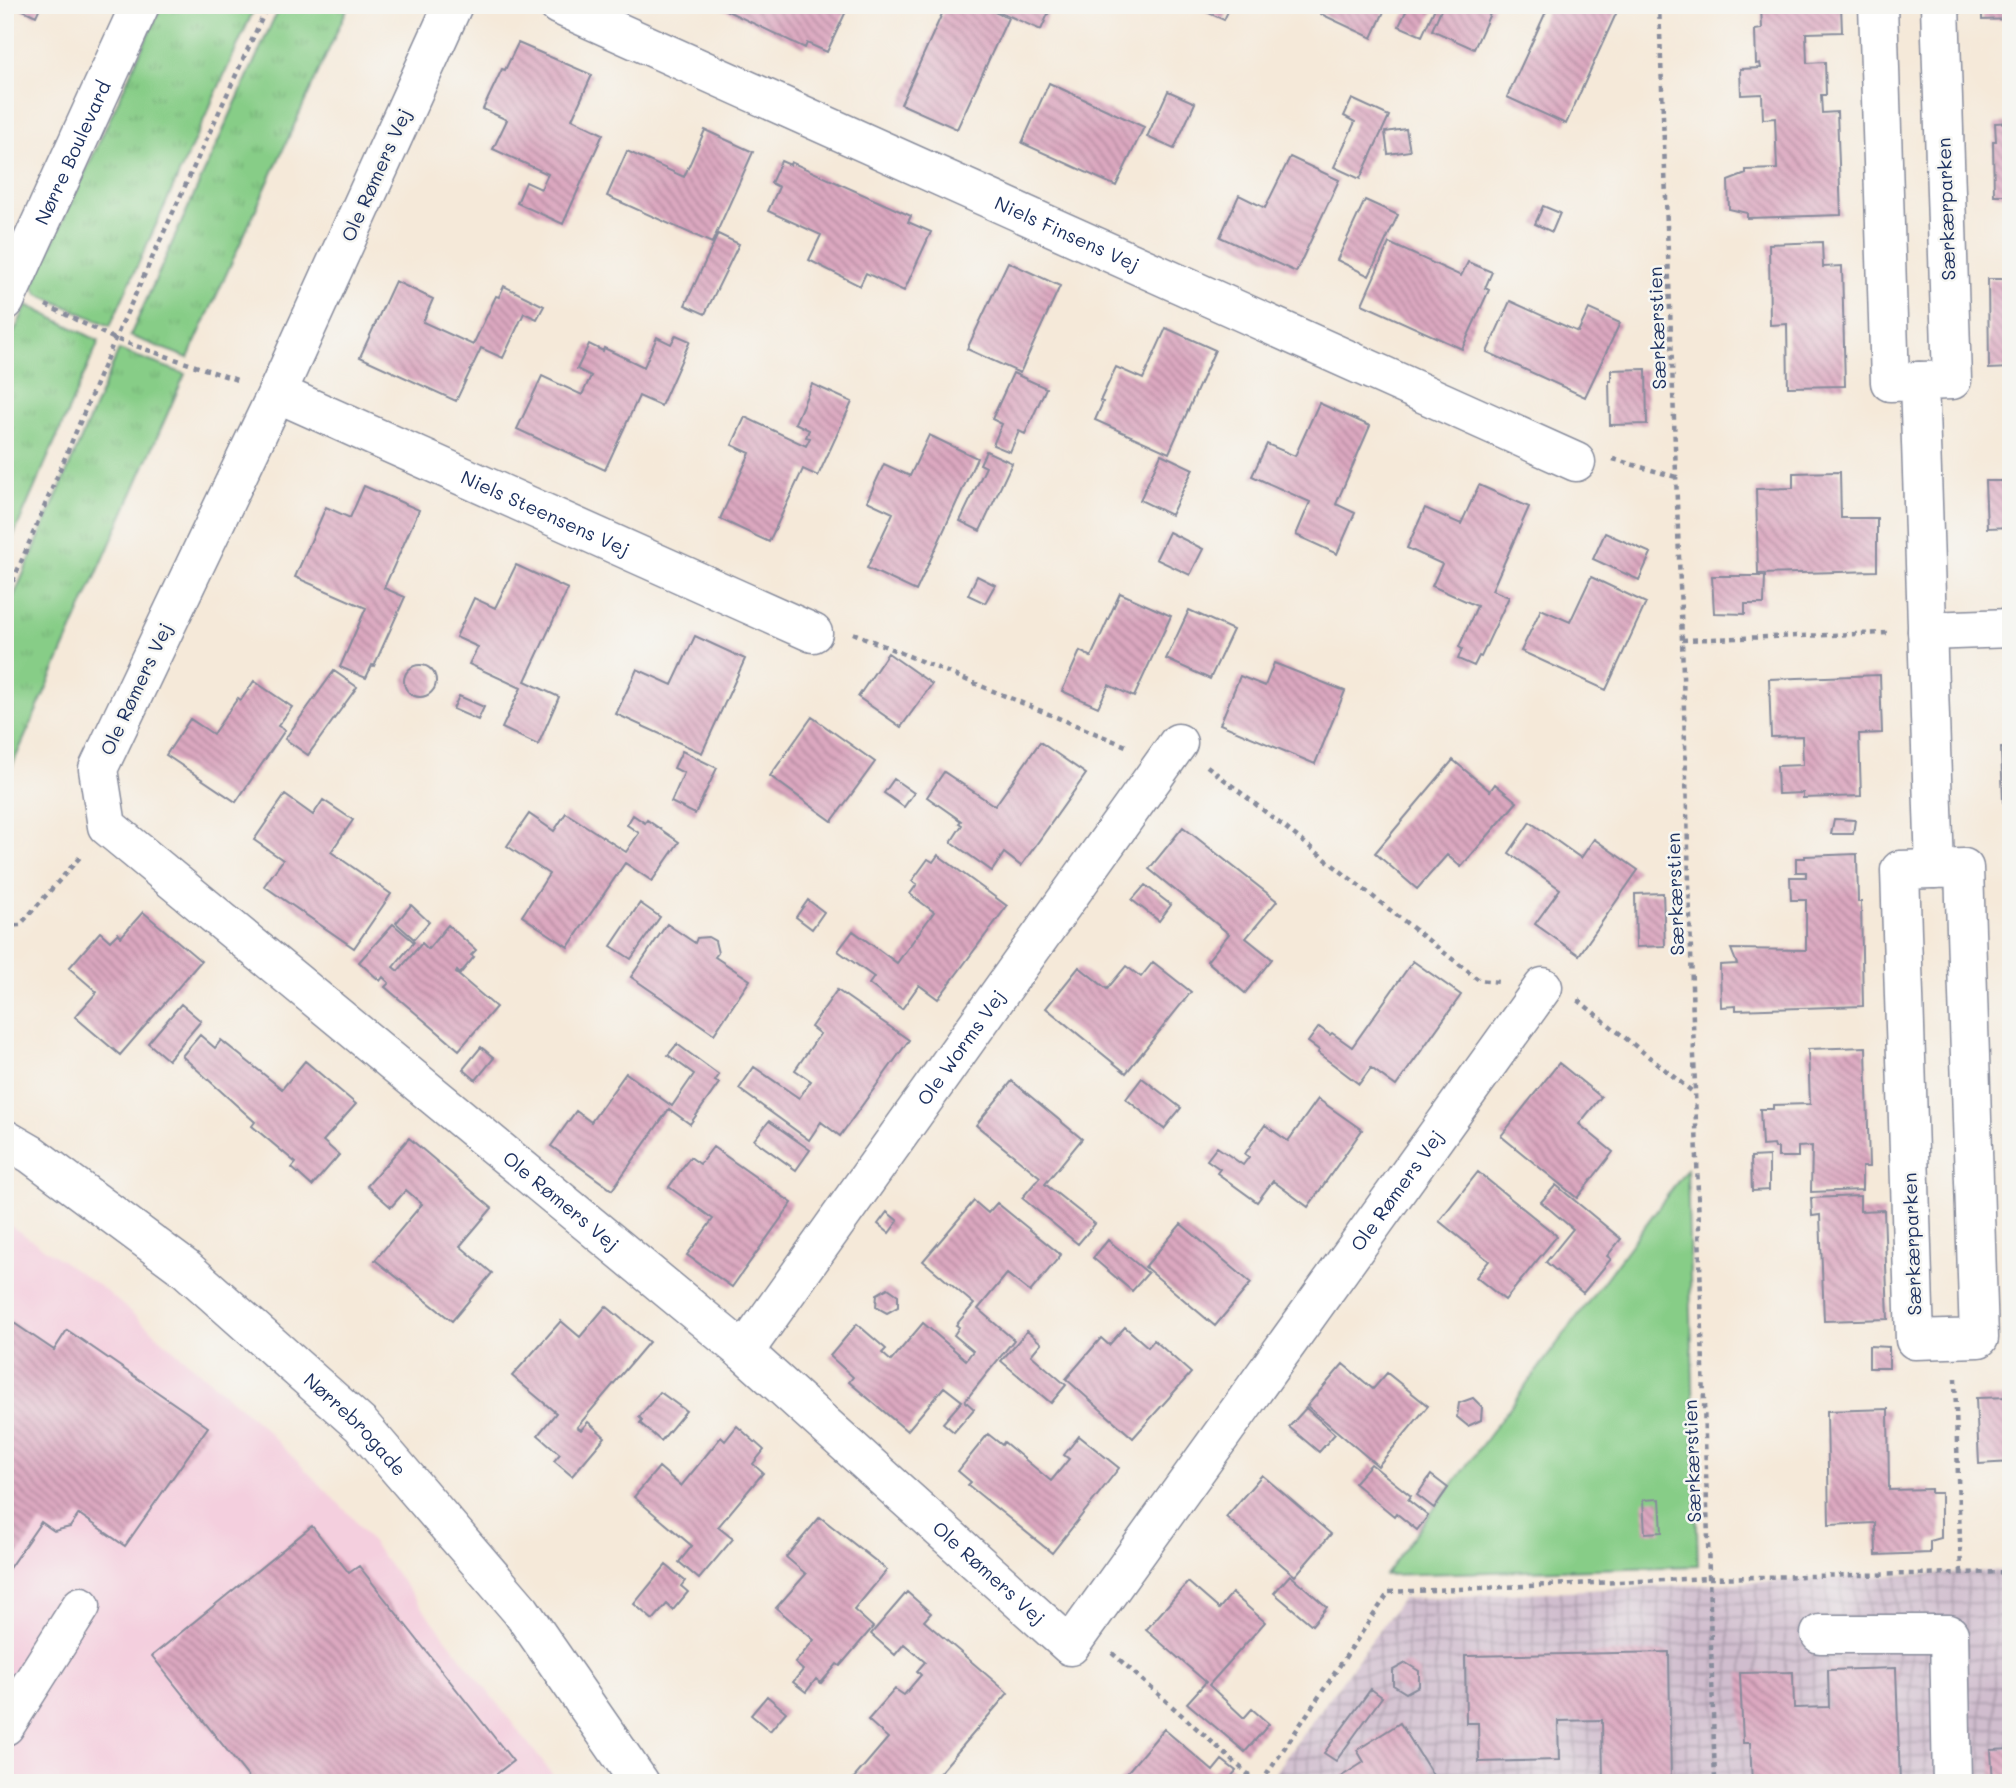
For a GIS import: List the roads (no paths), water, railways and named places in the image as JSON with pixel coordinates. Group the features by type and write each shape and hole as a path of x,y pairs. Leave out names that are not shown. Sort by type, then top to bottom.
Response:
{"street":[{"name":"Nørre Boulevard","path":"8,295 140,5"},
{"name":"Ole Rømers Vej","path":"453,5 277,393 98,769 107,827 744,1352 1070,1646 1544,987"},
{"name":"Niels Finsens Vej","path":"558,5 1577,462"},
{"name":"Særkærparken","path":"1878,5 1891,382 1952,380 1940,5"},
{"path":"1919,381 1935,869"},
{"name":"Niels Steensens Vej","path":"277,393 813,633"},
{"path":"1927,631 2011,628"},
{"name":"Ole Worms Vej","path":"744,1352 1178,743"},
{"name":"Særkærparken","path":"1964,868 1979,1338 1915,1340 1900,870 1935,869 1964,868"},
{"name":"Nørrebrogade","path":"5,1139 31,1154 186,1269 361,1425 521,1611 638,1781"},
{"path":"5,1726 81,1606"},
{"path":"1820,1634 1949,1634 1952,1783"}]}
